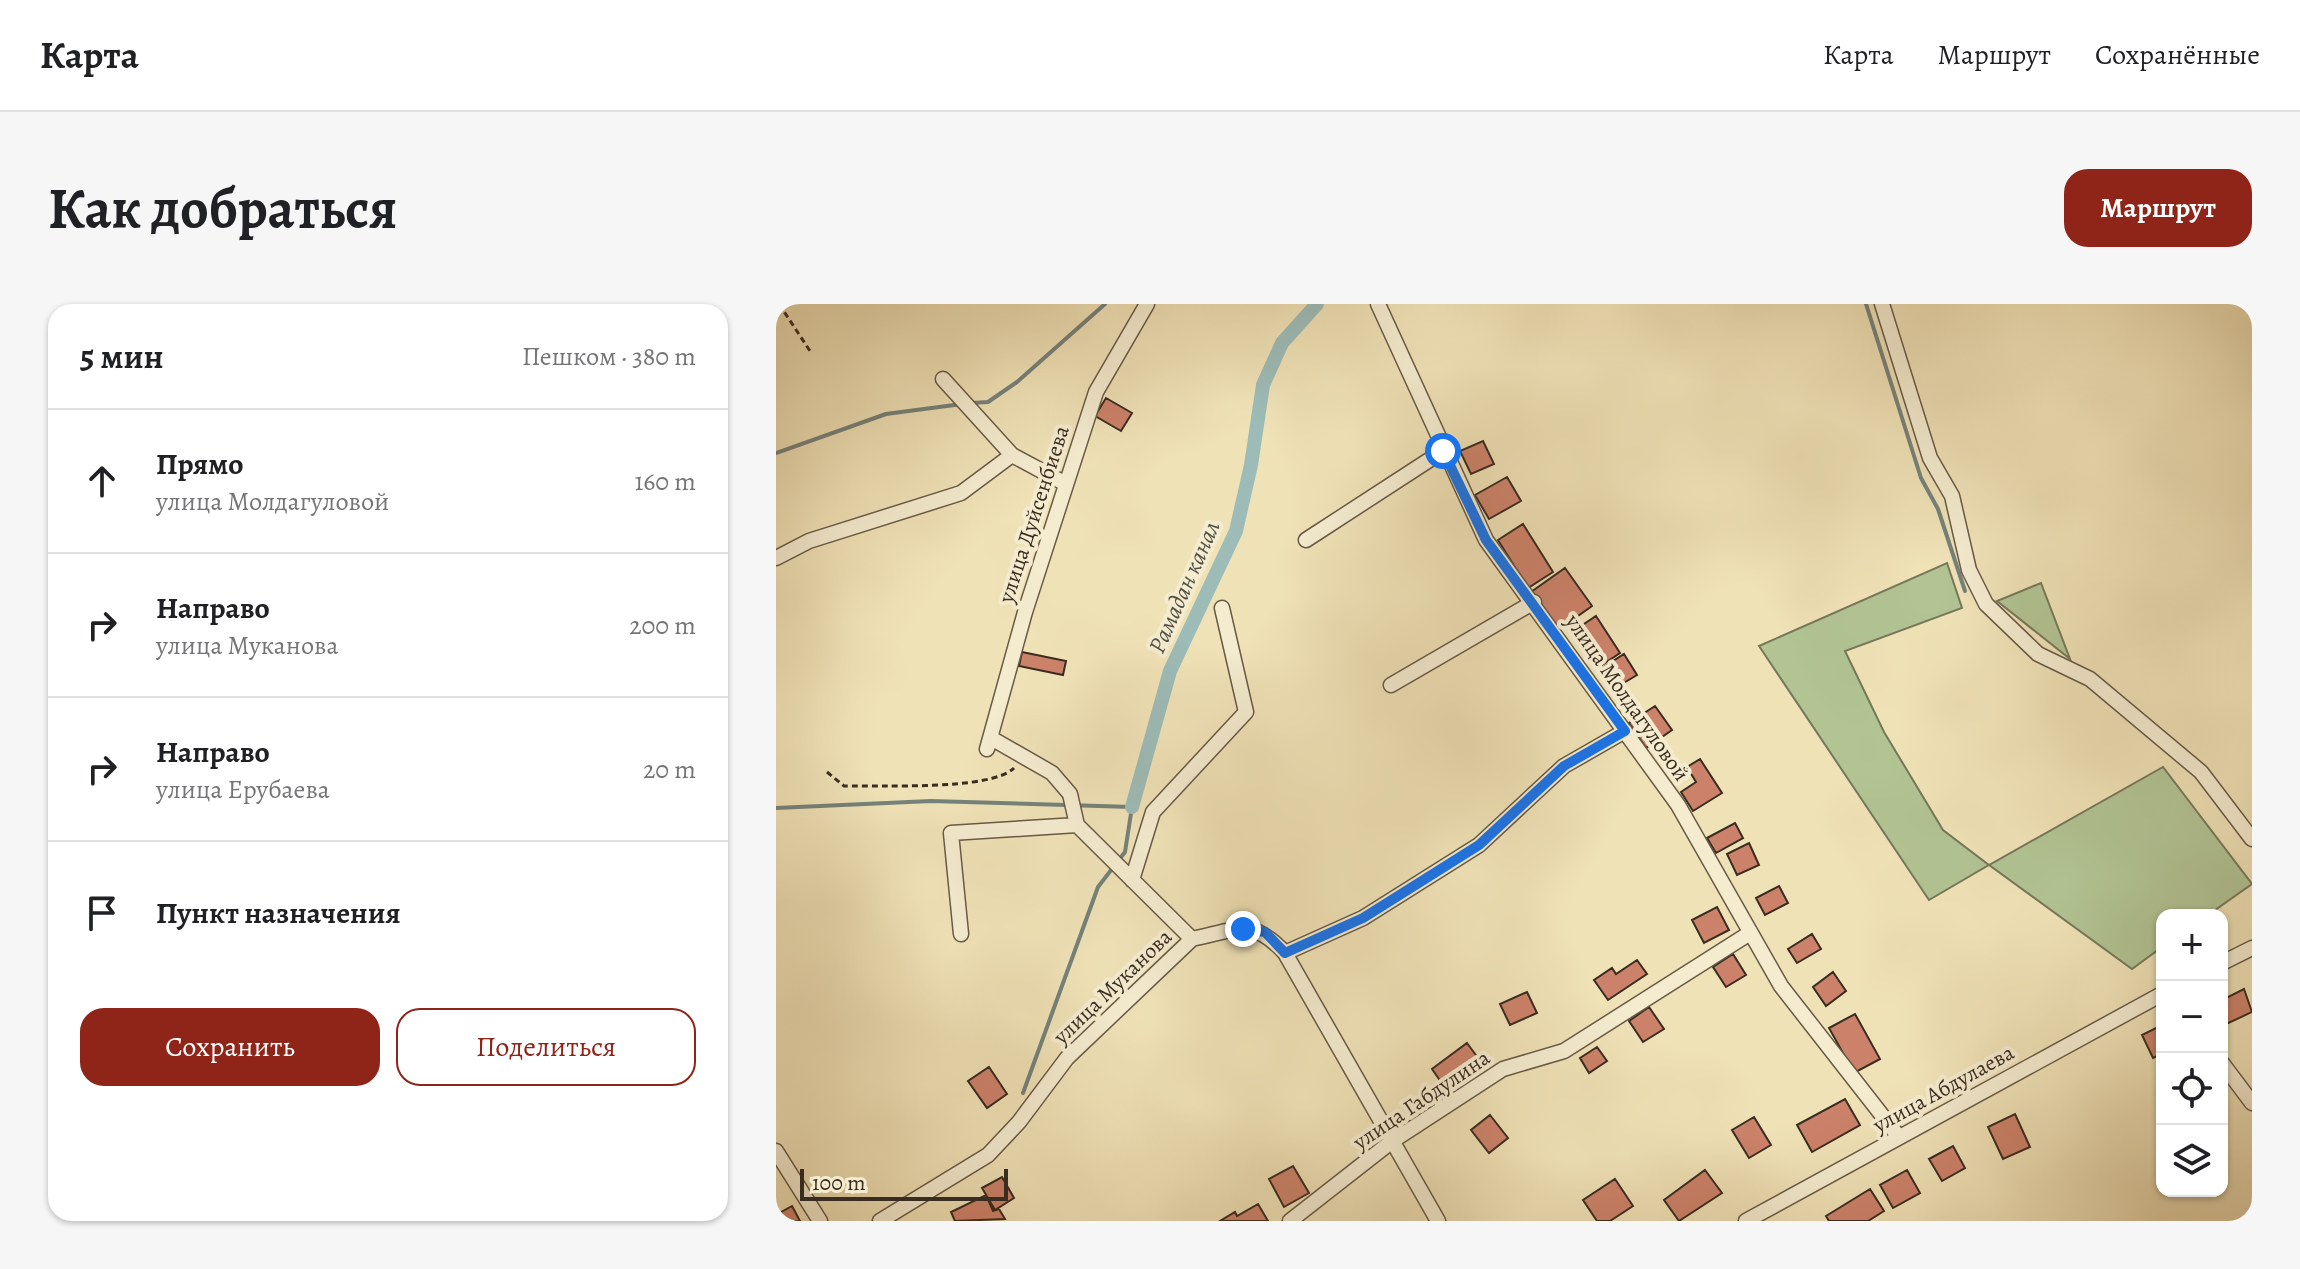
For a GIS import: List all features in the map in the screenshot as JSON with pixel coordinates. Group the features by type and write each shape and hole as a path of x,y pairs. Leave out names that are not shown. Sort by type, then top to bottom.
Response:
{"street":[{"name":"улица Дуйсенбиева","path":"989,744 1025,612 1096,392 1147,304"},
{"name":"улица Молдагуловой","path":"1378,304 1486,540 1534,602 1678,805 1781,986 1899,1137"},
{"path":"1882,304 1930,458 1952,496 1969,570 1986,604 2038,654 2090,679 2201,772 2252,839"},
{"path":"943,379 1012,455 1066,484"},
{"path":"1306,540 1443,451"},
{"path":"776,558 809,541 961,493 1012,455"},
{"path":"1391,685 1534,602"},
{"path":"1132,880 1153,812 1246,712 1222,608"},
{"path":"1285,953 1363,918 1479,845 1564,766 1625,731"},
{"name":"улица Муканова","path":"880,1221 988,1155 1019,1122 1067,1058 1192,939 1077,825 1070,794 1052,773 989,744"},
{"path":"961,934 951,833 1077,825"},
{"path":"1192,939 1243,929 1265,932 1285,953 1438,1221"},
{"name":"улица Габдулина","path":"1290,1221 1391,1142 1503,1069 1564,1051 1750,933"},
{"path":"2228,960 2252,948"},
{"name":"улица Абдулаева","path":"1746,1221 2156,997"},
{"path":"2228,1071 2252,1103"},
{"path":"776,1151 820,1221"}],"path":[{"path":"779,304 812,354"},
{"path":"827,772 844,786 957,783 1004,778 1025,758"}],"green space":[{"path":"1947,563 1962,608 1845,651 1884,732 1943,830 1989,865 1929,900 1759,646"},
{"path":"2041,583 2070,659 1997,601"},
{"path":"2163,767 2252,884 2217,909 2156,909 2156,951 2132,969 1989,865"}],"building":[{"path":"1106,398 1132,413 1121,431 1095,416"},
{"path":"1483,441 1494,464 1471,474 1460,451"},
{"path":"1507,477 1521,501 1489,519 1475,495"},
{"path":"1523,524 1553,572 1528,588 1498,540"},
{"path":"1565,568 1592,606 1558,630 1531,592"},
{"path":"1596,616 1620,653 1599,667 1575,630"},
{"path":"1022,652 1066,661 1063,675 1019,666"},
{"path":"1624,654 1637,675 1612,690 1599,670"},
{"path":"1655,706 1672,730 1646,748 1629,723"},
{"path":"1700,759 1722,793 1693,811 1681,792 1696,782 1687,767"},
{"path":"1735,823 1743,838 1716,853 1707,838"},
{"path":"1749,843 1759,865 1737,875 1727,854"},
{"path":"1779,886 1788,903 1765,915 1756,898"},
{"path":"1717,907 1729,930 1704,943 1692,920"},
{"path":"1812,934 1821,949 1797,963 1788,949"},
{"path":"1733,954 1746,975 1726,987 1713,967"},
{"path":"1637,960 1647,974 1608,1000 1594,980 1612,968 1616,974"},
{"path":"1833,972 1846,991 1826,1006 1813,987"},
{"path":"2244,989 2252,1012 2228,1023 2228,997"},
{"path":"1527,992 1537,1013 1510,1025 1500,1004"},
{"path":"1649,1007 1664,1029 1643,1042 1629,1021"},
{"path":"1855,1014 1880,1059 1854,1073 1829,1028"},
{"path":"2156,1028 2156,1057 2153,1058 2142,1035"},
{"path":"1467,1043 1484,1066 1448,1092 1432,1069"},
{"path":"1597,1047 1607,1061 1589,1073 1580,1058"},
{"path":"989,1067 1007,1094 987,1108 968,1081"},
{"path":"1845,1099 1860,1125 1812,1152 1797,1125"},
{"path":"2015,1114 2030,1147 2003,1159 1988,1127"},
{"path":"1490,1115 1508,1138 1489,1153 1471,1130"},
{"path":"1754,1117 1771,1145 1749,1158 1732,1130"},
{"path":"1953,1146 1965,1168 1942,1181 1929,1159"},
{"path":"1293,1166 1309,1193 1284,1207 1269,1179"},
{"path":"1705,1170 1722,1193 1679,1221 1664,1200"},
{"path":"1907,1170 1920,1193 1893,1208 1880,1185"},
{"path":"1002,1177 1014,1198 995,1210 982,1188"},
{"path":"1615,1179 1633,1206 1610,1221 1597,1221 1583,1200"},
{"path":"1870,1189 1884,1211 1868,1221 1829,1221 1826,1216"},
{"path":"986,1195 993,1211 999,1209 1005,1219 955,1221 951,1212"},
{"path":"1258,1204 1268,1221 1220,1221 1235,1212 1237,1216"},
{"path":"792,1206 800,1221 777,1221 776,1215"}],"waterway":[{"path":"971,403 988,402 1017,382 1105,304"},
{"name":"Рамадан канал","path":"1132,807 1170,671 1236,531 1251,465 1263,385 1282,343 1317,304"},
{"path":"1866,304 1921,478 1938,509 1965,591"},
{"path":"776,453 886,414 962,404"},
{"path":"776,808 931,801 1132,807 1125,852 1098,887 1023,1093"}],"route":[{"path":"1243,929 1265,932 1285,953 1363,918 1479,845 1564,766 1625,731 1486,540 1443,451"}]}
